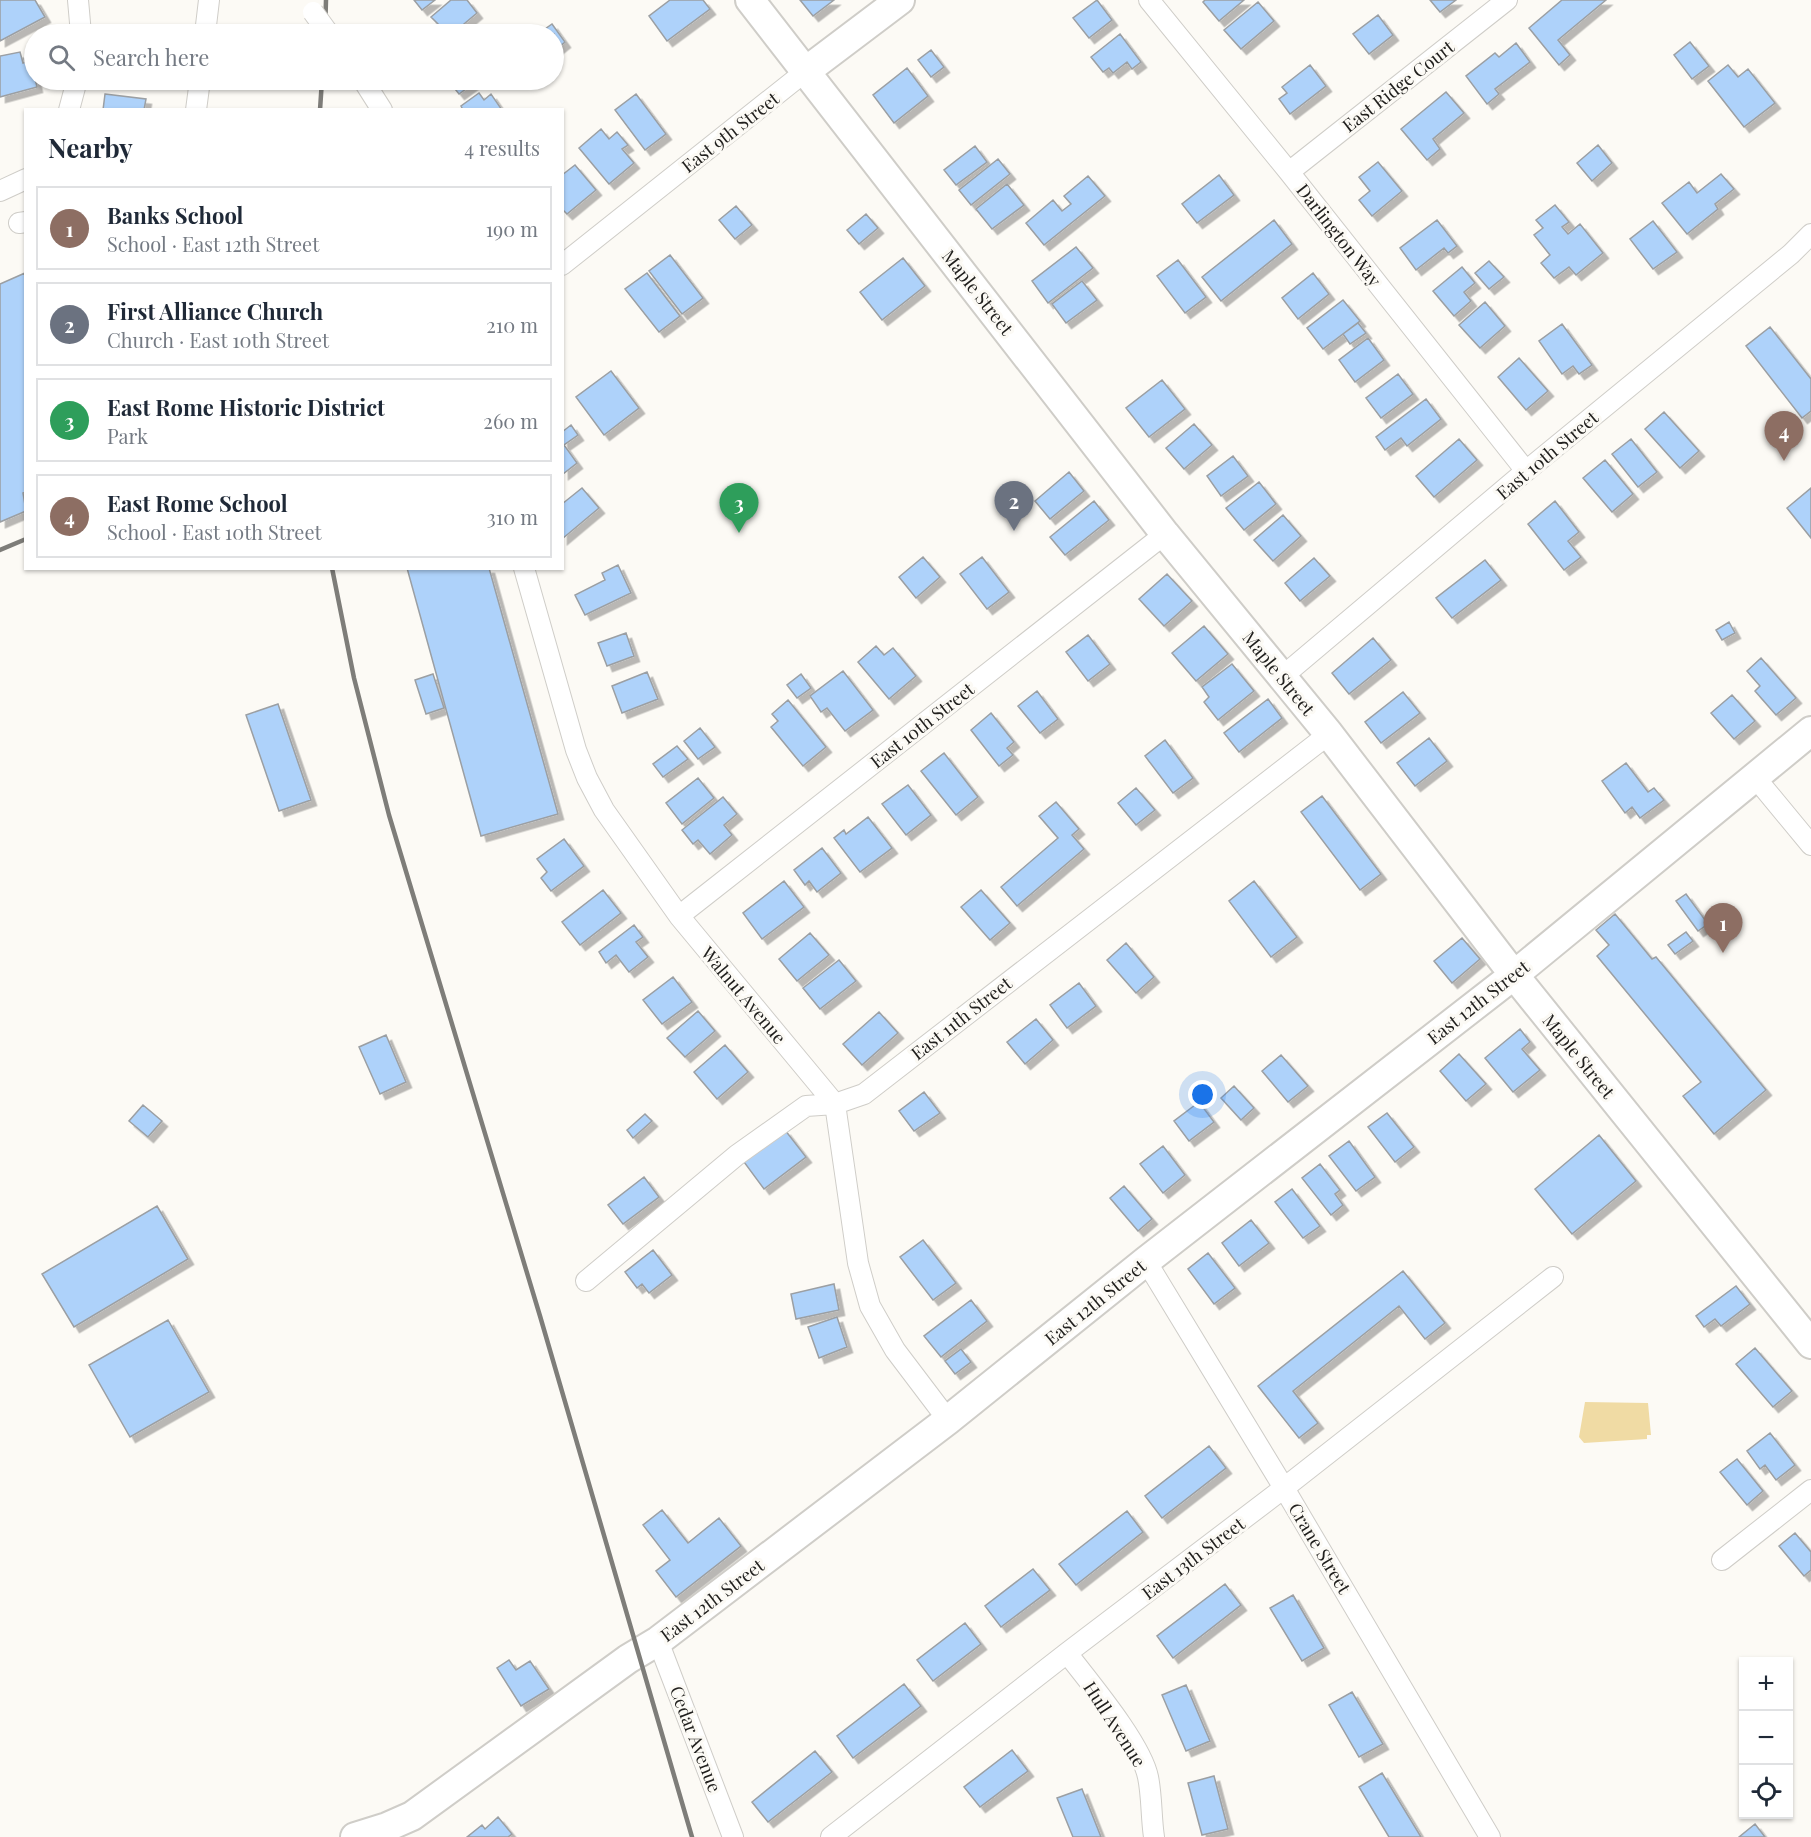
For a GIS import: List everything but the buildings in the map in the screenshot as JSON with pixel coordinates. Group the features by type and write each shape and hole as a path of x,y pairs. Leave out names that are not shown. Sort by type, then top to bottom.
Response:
{"main road":[{"name":"Maple Street","path":"750,0 1165,534 1329,734 1514,975 1811,1344"},
{"name":"East 9th Street","path":"806,71 900,0"},
{"name":"East 12th Street","path":"355,1837 412,1816 628,1659 658,1641 948,1420 1146,1261 1514,975 1811,731"}],"street":[{"path":"78,0 80,24"},
{"path":"206,24 209,0"},
{"name":"Darlington Way","path":"1149,0 1289,172 1526,471"},
{"name":"East Ridge Court","path":"1289,172 1507,0"},
{"path":"308,6 322,24"},
{"name":"East 9th Street","path":"564,263 806,71"},
{"path":"70,108 74,90"},
{"path":"196,108 199,90"},
{"path":"369,90 381,108"},
{"path":"3,191 24,180"},
{"name":"East 10th Street","path":"1282,676 1526,471 1791,254 1811,234"},
{"name":"East 10th Street","path":"679,916 1165,534"},
{"name":"Walnut Avenue","path":"525,570 576,750 587,778 604,810 679,916 835,1104"},
{"name":"East 11th Street","path":"586,1281 737,1155 797,1112 806,1106 835,1104 864,1094 1329,734"},
{"path":"1754,776 1811,845"},
{"path":"835,1104 858,1263 870,1305 905,1365 948,1420"},
{"name":"Crane Street","path":"1146,1261 1284,1488 1490,1837"},
{"name":"East 13th Street","path":"831,1837 1284,1488 1553,1277"},
{"path":"1722,1560 1811,1490"},
{"name":"Cedar Avenue","path":"658,1641 734,1837"},
{"name":"Hull Avenue","path":"1067,1653 1136,1750 1148,1776 1154,1837"}],"shaded area":[{"path":"1585,1402 1648,1403 1651,1435 1647,1435 1647,1439 1584,1443 1579,1437"}],"railway":[{"path":"325,24 326,0"},
{"path":"320,108 321,90"},
{"path":"0,550 24,540"},
{"path":"332,570 354,678 389,815 540,1316 692,1837"}],"place":[{"name":"East Rome School","path":"1784,461"},
{"name":"First Alliance Church","path":"1014,531"},
{"name":"East Rome Historic District","path":"739,533"},
{"name":"Banks School","path":"1723,953"}]}
